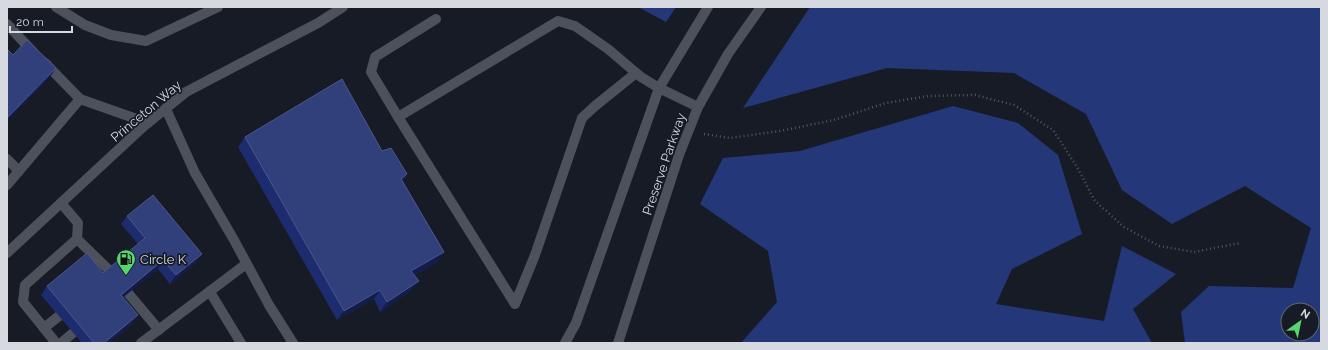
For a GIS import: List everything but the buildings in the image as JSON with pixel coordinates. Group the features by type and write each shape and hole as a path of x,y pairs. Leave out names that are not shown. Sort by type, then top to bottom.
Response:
{"street":[{"path":"56,7 86,25 105,33 146,41 218,7"},
{"name":"Princeton Way","path":"7,253 148,123 186,92 318,23 343,7"},
{"path":"565,343 576,323 659,88 708,7"},
{"name":"Preserve Parkway","path":"618,343 688,131 698,107 728,54 761,7"},
{"path":"436,20 375,57 371,72 515,304 536,255 582,118 636,73"},
{"path":"398,117 558,21 576,26 608,49 636,73 659,88 698,107"},
{"path":"7,24 80,100 148,123"},
{"path":"7,185 80,100"},
{"path":"166,109 195,173 269,305 293,343"},
{"path":"7,159 19,171"},
{"path":"56,343 23,302 25,285 77,239 78,223 61,203"},
{"path":"77,239 110,271"},
{"path":"141,343 246,264"},
{"path":"210,292 241,343"},
{"path":"128,293 159,330"},
{"path":"44,328 59,316"},
{"path":"61,343 73,333"}],"path":[{"path":"688,131 730,138 780,131 834,120 886,103 928,96 975,95 1014,105 1053,130 1077,167 1095,201 1124,227 1159,246 1194,252 1240,243"}],"shaded area":[{"path":"638,7 676,7 666,22"},
{"path":"810,7 1321,7 1321,343 1185,343 1181,312 1209,286 1293,288 1311,228 1245,186 1172,224 1122,190 1086,114 1014,73 887,68 743,108"},
{"path":"953,106 1018,123 1058,155 1082,234 1012,269 996,304 1104,321 1122,246 1176,274 1133,309 1152,343 741,343 777,302 768,251 700,204 723,158 800,151"}],"place":[{"name":"Circle K","path":"126,276"}]}
